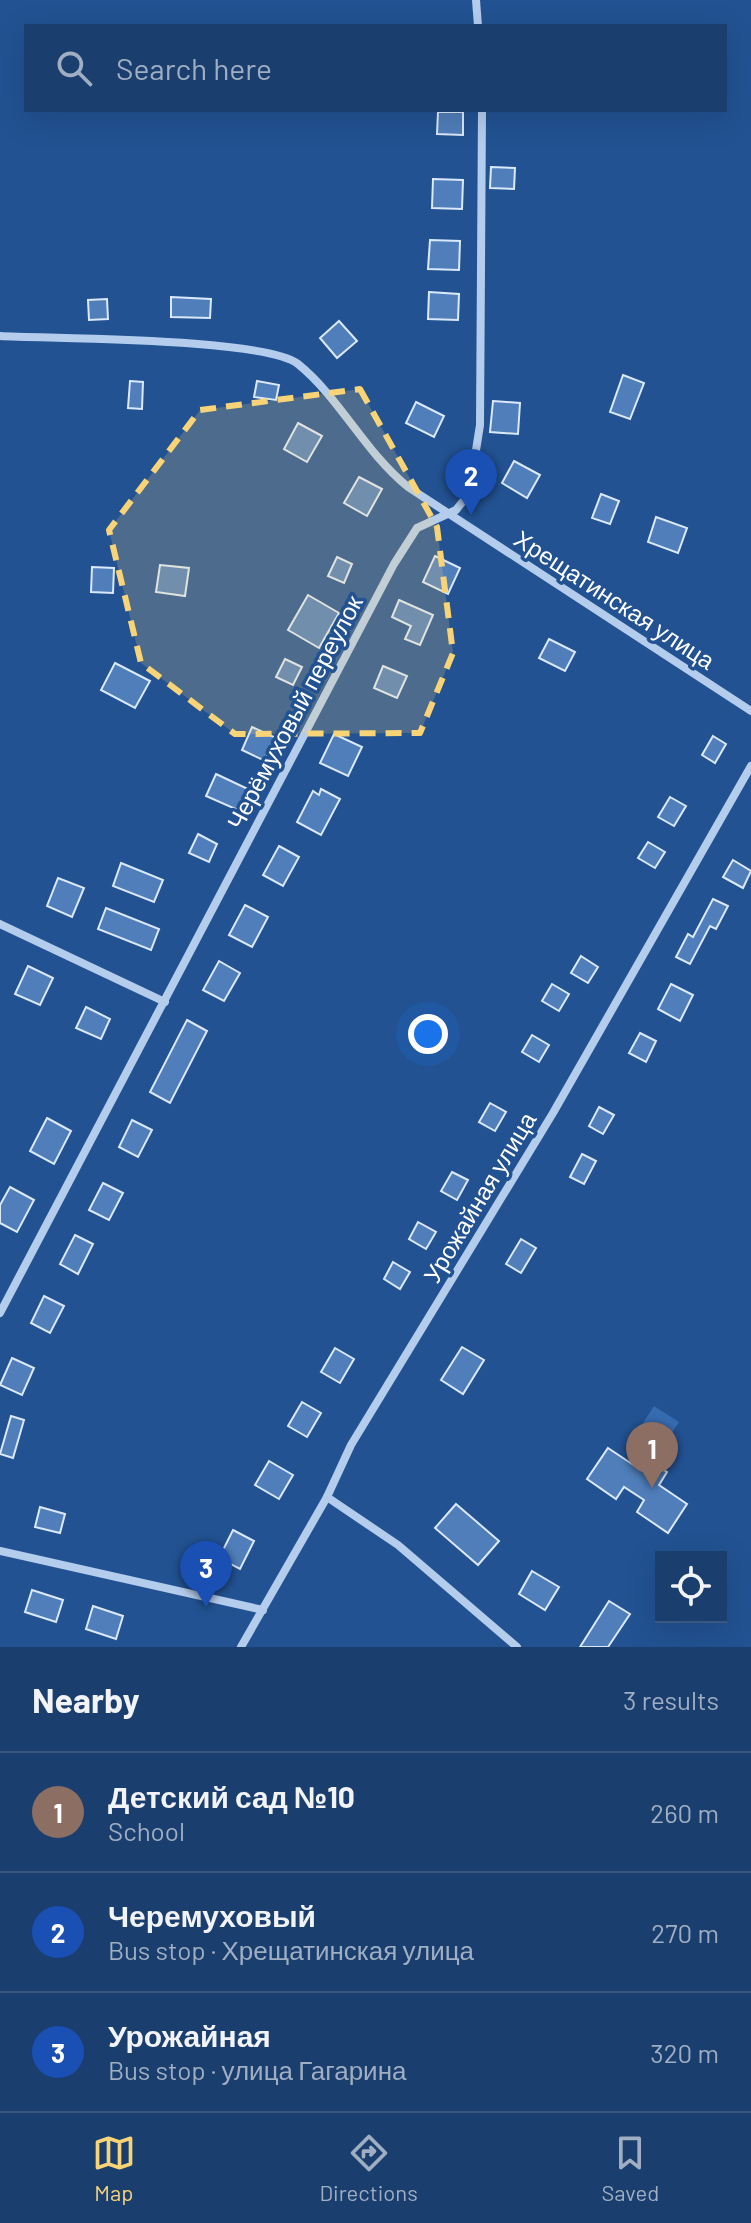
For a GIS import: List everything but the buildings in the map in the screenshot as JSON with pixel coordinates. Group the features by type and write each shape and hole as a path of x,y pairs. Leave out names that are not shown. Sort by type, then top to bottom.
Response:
{"street":[{"path":"476,0 478,24"},
{"name":"Черёмуховый переулок","path":"0,1313 406,543 417,528 456,510 464,500 480,425 482,112"},
{"name":"Хрещатинская улица","path":"0,336 243,347 283,356 297,364 324,390 387,470 446,514 751,711"},
{"name":"Урожайная улица","path":"241,1647 327,1497 351,1445 553,1113 751,766"},
{"path":"0,924 165,1002"},
{"path":"327,1497 398,1545 517,1647"},
{"path":"0,1551 263,1610"}],"highlighted area":[{"path":"360,389 437,527 453,653 420,733 235,734 141,663 109,530 200,410"}],"shaded area":[{"path":"654,1406 679,1422 657,1456 632,1440"}],"place":[{"name":"Черемуховый","path":"471,515"},
{"name":"Детский сад №10","path":"652,1488"},
{"name":"Урожайная","path":"206,1607"}]}
